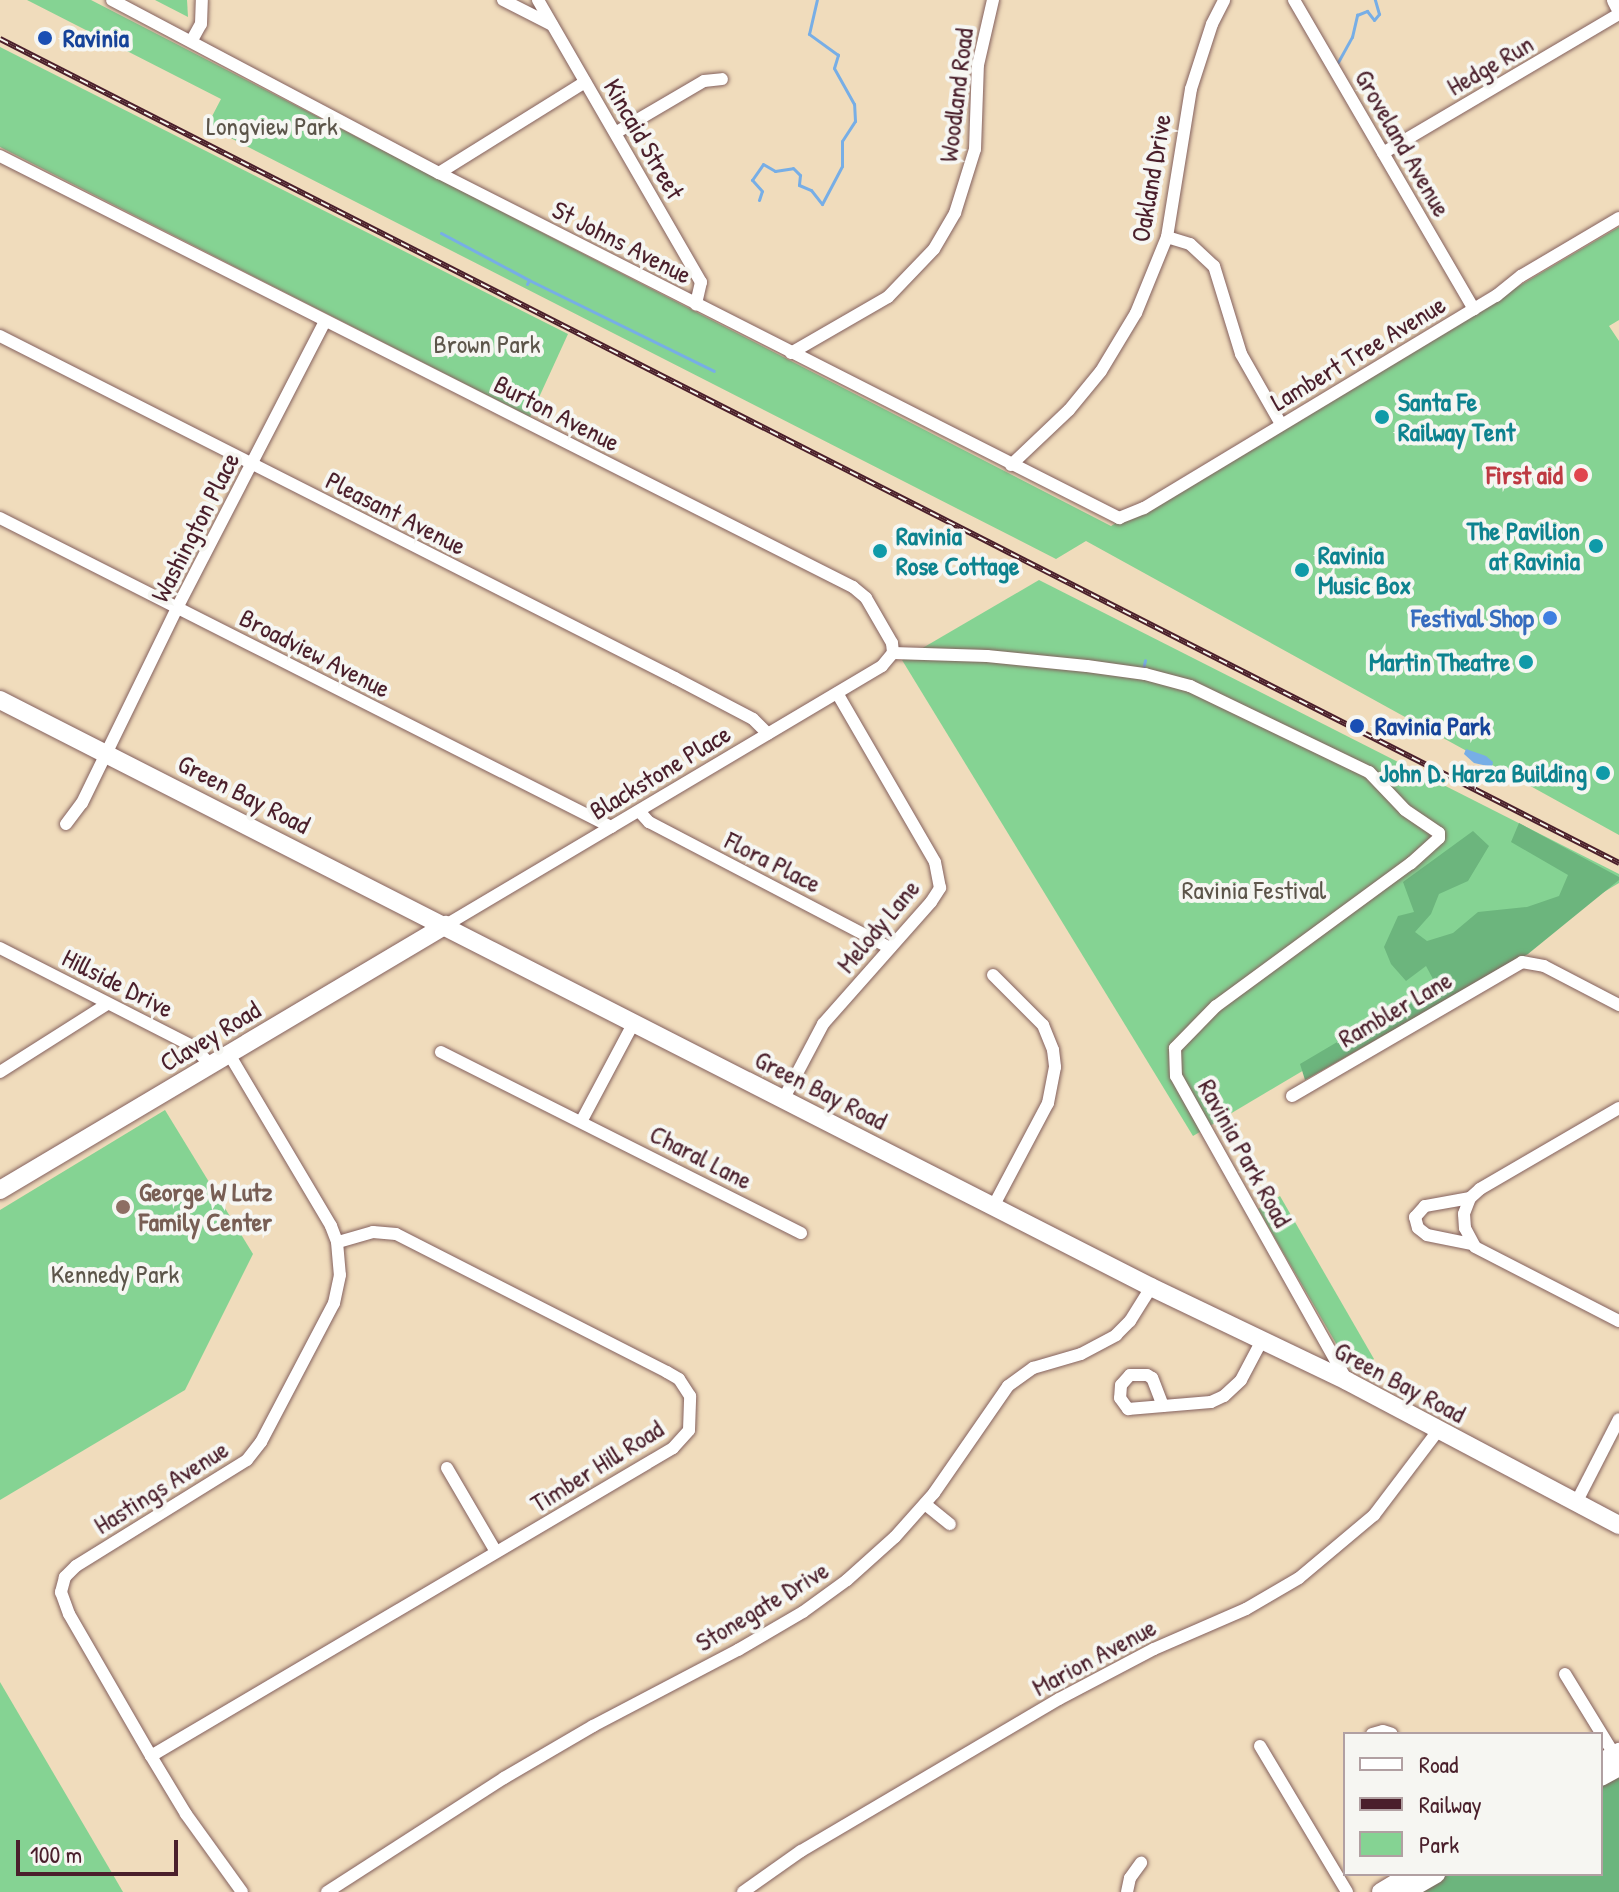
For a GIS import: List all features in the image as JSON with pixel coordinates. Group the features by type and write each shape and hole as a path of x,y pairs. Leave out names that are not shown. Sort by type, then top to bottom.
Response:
{"main road":[{"path":"1616,0 1619,6"},
{"name":"Green Bay Road","path":"0,700 1151,1287 1347,1381 1437,1432 1619,1525"},
{"name":"Clavey Road","path":"0,1190 446,925"},
{"path":"1381,1892 1408,1876"},
{"path":"1405,1892 1433,1876"}],"street":[{"name":"St Johns Avenue","path":"112,0 439,173 1115,517"},
{"path":"192,40 201,24 202,0"},
{"path":"503,0 552,25"},
{"name":"Kincaid Street","path":"538,0 701,282 696,304"},
{"name":"Woodland Road","path":"791,353 888,297 925,260 955,213 975,149 978,65 993,0"},
{"name":"Oakland Drive","path":"1011,465 1069,410 1101,371 1136,313 1167,237 1191,89 1207,38 1224,0"},
{"name":"Groveland Avenue","path":"1294,0 1474,309"},
{"name":"Hedge Run","path":"1383,153 1619,14"},
{"path":"617,132 704,81 722,79"},
{"path":"439,173 585,82"},
{"name":"Burton Avenue","path":"0,156 853,587 866,598 892,643 893,653"},
{"name":"Lambert Tree Avenue","path":"1115,517 1126,517 1144,508 1619,218"},
{"path":"1167,237 1190,244 1214,266 1241,354 1281,424"},
{"name":"Washington Place","path":"66,824 82,803 177,608 325,321"},
{"name":"Pleasant Avenue","path":"0,336 688,685 753,719 768,734"},
{"name":"Broadview Avenue","path":"0,518 611,827"},
{"name":"Blackstone Place","path":"446,925 882,666 893,653"},
{"name":"Ravinia Park Road","path":"893,653 987,656 1087,666 1145,674 1190,686 1369,772 1405,810 1439,833 1439,838 1411,863 1216,1006 1175,1048 1176,1076 1347,1381"},
{"name":"Melody Lane","path":"783,1100 823,1024 940,888 940,874 837,693"},
{"name":"Flora Place","path":"639,811 649,822 890,948"},
{"name":"Hillside Drive","path":"0,948 192,1046 211,1065"},
{"name":"Rambler Lane","path":"1292,1096 1522,962 1544,966 1619,1005"},
{"path":"993,975 1043,1025 1053,1050 1055,1067 1048,1103 993,1207"},
{"path":"0,1072 107,1004"},
{"path":"582,1120 633,1024"},
{"name":"Charal Lane","path":"441,1052 582,1120 801,1233"},
{"name":"Hastings Avenue","path":"229,1054 337,1242 340,1275 334,1303 261,1442 247,1460 76,1566 62,1584 62,1600 186,1814 242,1892"},
{"path":"1619,1108 1470,1198 1425,1206 1415,1217 1418,1228 1427,1235 1472,1244 1619,1321"},
{"path":"1470,1198 1464,1214 1472,1244"},
{"name":"Timber Hill Road","path":"151,1756 673,1448 689,1430 692,1417 687,1389 667,1372 396,1234 373,1232 337,1242"},
{"name":"Stonegate Drive","path":"327,1892 504,1778 803,1612 857,1572 925,1504 962,1456 1008,1386 1033,1368 1081,1354 1116,1335 1130,1321 1151,1287"},
{"path":"1163,1406 1198,1406 1224,1396 1241,1380 1261,1342"},
{"path":"1576,1503 1619,1419"},
{"name":"Marion Avenue","path":"743,1892 801,1851 1059,1699 1154,1649 1246,1609 1299,1578 1374,1515 1437,1432"},
{"path":"447,1468 496,1552"},
{"path":"925,1504 950,1524"},
{"path":"1565,1674 1598,1732"},
{"path":"1603,1740 1614,1759"},
{"path":"1260,1746 1347,1892"},
{"path":"1127,1892 1130,1878 1141,1863"}],"green space":[{"name":"Longview Park","path":"27,0 91,0 1111,526 1619,227 1619,320 1609,326 1619,341 1619,835 1086,541 1056,559 207,126 221,99"},
{"path":"155,0 187,0 188,17"},
{"name":"Brown Park","path":"0,47 568,334 530,417 0,147"},
{"name":"Ravinia Festival","path":"1039,580 1619,874 1619,883 1193,1136 902,660"},
{"path":"1519,823 1619,877 1619,880 1528,954 1305,1080 1300,1064 1415,996 1433,979 1426,966 1406,981 1391,964 1384,947 1398,916 1414,912 1403,882 1473,831 1489,846 1468,881 1439,894 1431,914 1415,932 1427,941 1453,933 1478,912 1527,907 1559,896 1568,875 1511,842"},
{"name":"Kennedy Park","path":"165,1110 253,1254 185,1390 0,1500 0,1210"},
{"path":"1280,1196 1374,1359 1352,1371 1258,1209"},
{"path":"0,1682 112,1873 123,1892 0,1892"},
{"path":"1619,1774 1619,1892 1414,1892 1442,1876 1603,1876 1603,1783"}],"water":[{"path":"1466,749 1486,756 1493,762 1492,767 1474,763 1464,754"}],"waterway":[{"path":"759,200 762,191 752,180 763,164 775,171 793,168 800,175 799,185 811,190 822,204 842,166 842,141 855,121 854,104 834,68 838,55 809,34 817,0"},
{"path":"1338,62 1352,37 1357,15 1367,11 1374,20 1379,14 1375,0"},
{"path":"441,233 529,280"},
{"path":"527,284 529,280 714,371"},
{"path":"1143,669 1145,660"}],"railway":[{"path":"0,39 1619,863"}],"place":[{"name":"Ravinia","path":"45,38"},
{"name":"Santa Fe Railway Tent","path":"1382,417"},
{"name":"First aid","path":"1581,475"},
{"name":"The Pavilion at Ravinia","path":"1596,546"},
{"name":"Ravinia Rose Cottage","path":"880,551"},
{"name":"Ravinia Music Box","path":"1302,570"},
{"name":"Festival Shop","path":"1550,618"},
{"name":"Martin Theatre","path":"1526,662"},
{"name":"Ravinia Park","path":"1357,726"},
{"name":"John D. Harza Building","path":"1603,773"},
{"name":"George W Lutz Family Center","path":"123,1207"}]}
